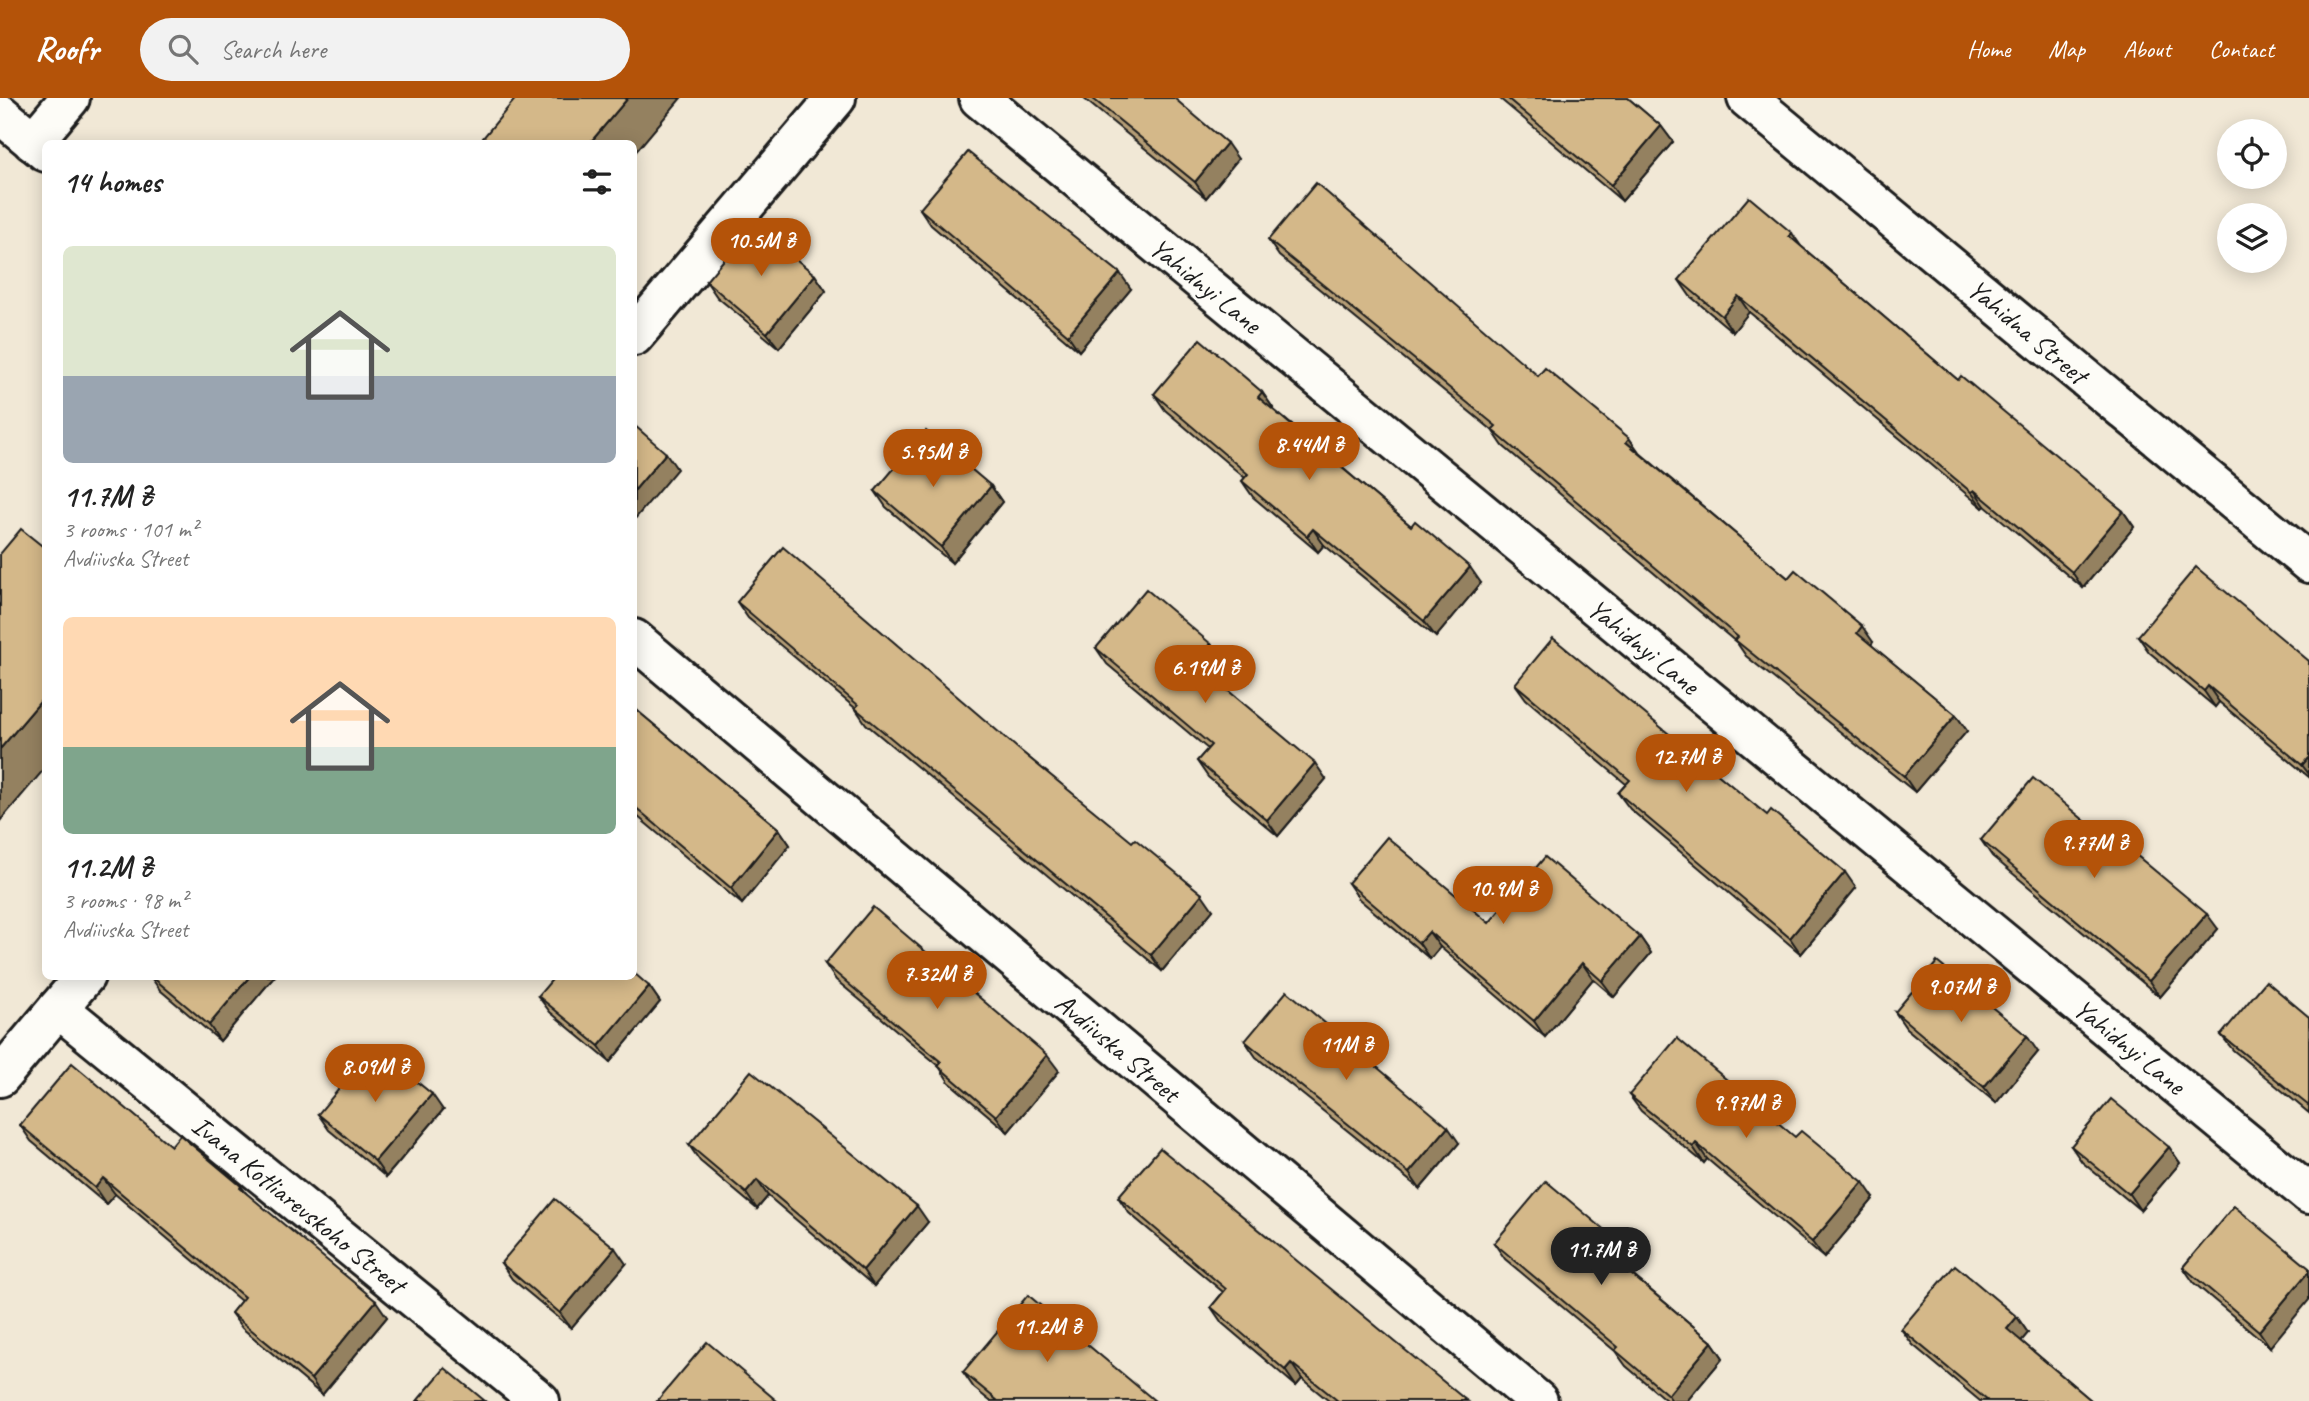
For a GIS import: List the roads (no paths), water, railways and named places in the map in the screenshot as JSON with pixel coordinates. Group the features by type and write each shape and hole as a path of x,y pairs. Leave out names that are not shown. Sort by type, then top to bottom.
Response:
{"street":[{"path":"43,140 70,98"},
{"path":"637,332 836,98"},
{"name":"Yahidnyi Lane","path":"979,98 2309,1194"},
{"name":"Yahidna Street","path":"1747,98 2309,563"},
{"path":"0,114 39,147"},
{"name":"Avdiivska Street","path":"637,642 1538,1401"},
{"path":"0,1077 82,980"},
{"name":"Ivana Kotliarevskoho Street","path":"58,1008 540,1401"}]}
